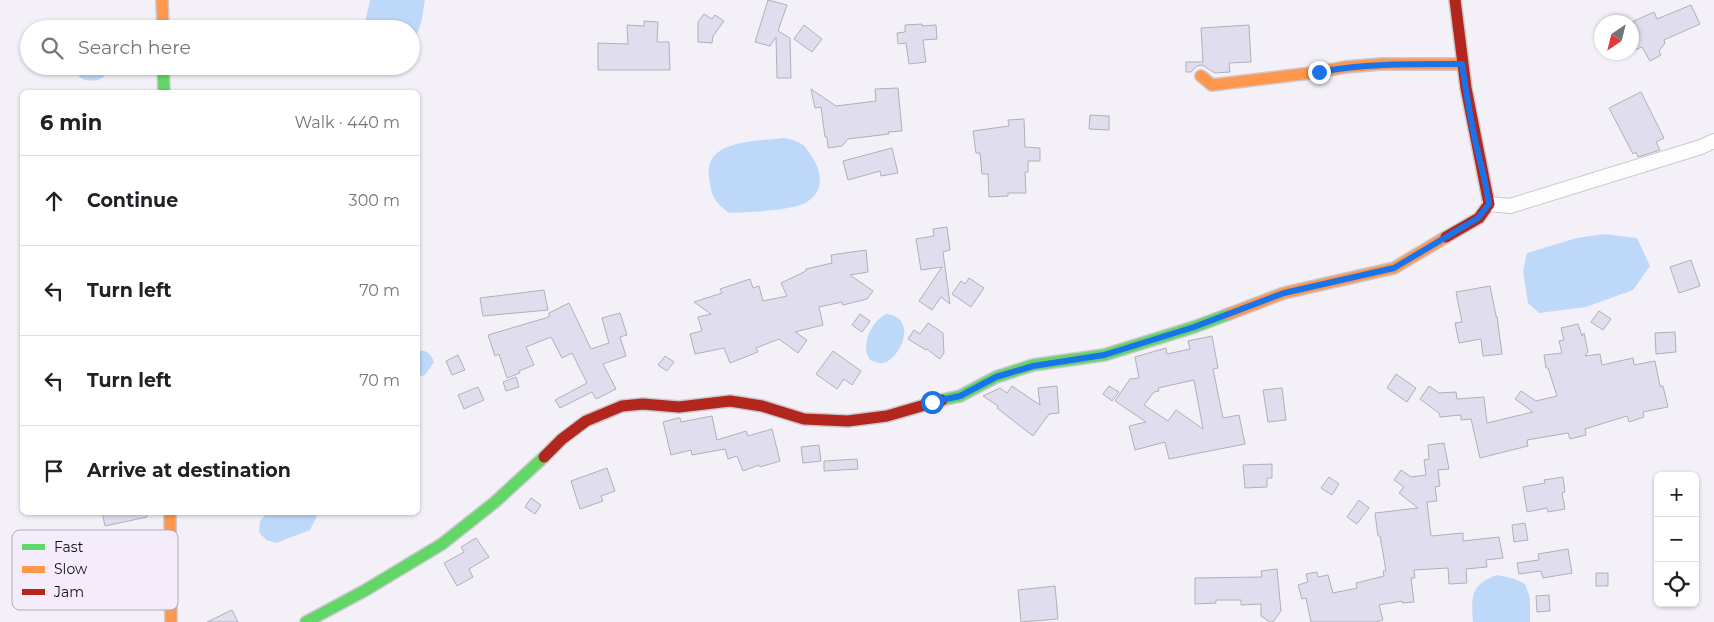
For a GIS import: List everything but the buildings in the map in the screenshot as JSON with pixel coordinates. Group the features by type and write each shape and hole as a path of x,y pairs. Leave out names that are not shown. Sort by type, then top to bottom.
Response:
{"street":[{"path":"162,0 163,20"},
{"path":"306,622 364,591 442,544 495,502 537,465 562,439 586,421 622,406 644,404 679,407 730,401 762,406 804,419 848,421 887,416 932,402 960,396 996,377 1033,366 1104,355 1194,327 1284,293 1394,268 1478,218 1489,204 1486,180 1476,144 1467,97 1455,0"},
{"path":"1200,76 1212,85 1345,67 1381,64 1462,64"},
{"path":"163,75 164,90"},
{"path":"1489,204 1510,206 1701,148 1714,142"},
{"path":"170,515 170,530"}],"water":[{"path":"370,0 425,0 420,25 420,20 366,20"},
{"path":"105,75 101,79 90,81 79,76"},
{"path":"785,138 803,145 814,160 820,180 816,193 812,198 798,206 768,211 729,213 716,201 711,190 710,165 715,155 735,144"},
{"path":"1604,234 1637,238 1650,266 1633,290 1586,307 1539,313 1528,303 1523,271 1527,253 1577,238"},
{"path":"886,314 897,317 902,323 904,331 903,340 900,348 888,361 879,363 870,360 866,348 867,341 876,322"},
{"path":"420,350 432,356 434,362 425,375 420,376"},
{"path":"265,515 317,516 310,530 276,543 266,540 259,532 260,521"},
{"path":"1497,575 1515,579 1525,584 1530,598 1530,622 1473,622 1472,605 1474,592 1482,582"}],"traffic: fast":[{"path":"163,75 164,90"},
{"path":"942,400 960,396 996,377 1033,365 1104,355 1229,314"},
{"path":"306,622 364,591 442,544 495,502 544,457"}],"traffic: slow":[{"path":"162,0 163,20"},
{"path":"1201,76 1212,85 1345,67 1381,64 1462,64"},
{"path":"1229,314 1284,293 1394,268 1446,237"},
{"path":"170,515 170,530"},
{"path":"171,610 171,622"}],"traffic: jam":[{"path":"1446,237 1479,218 1489,204 1466,88 1455,0"},
{"path":"544,457 562,439 586,421 622,406 643,404 679,407 730,401 762,406 804,419 848,421 887,416 942,400"}],"route":[{"path":"932,402 960,396 996,377 1033,366 1104,355 1194,327 1284,293 1394,268 1478,218 1489,204 1486,180 1476,144 1462,64 1381,64 1345,67 1319,72"}]}
